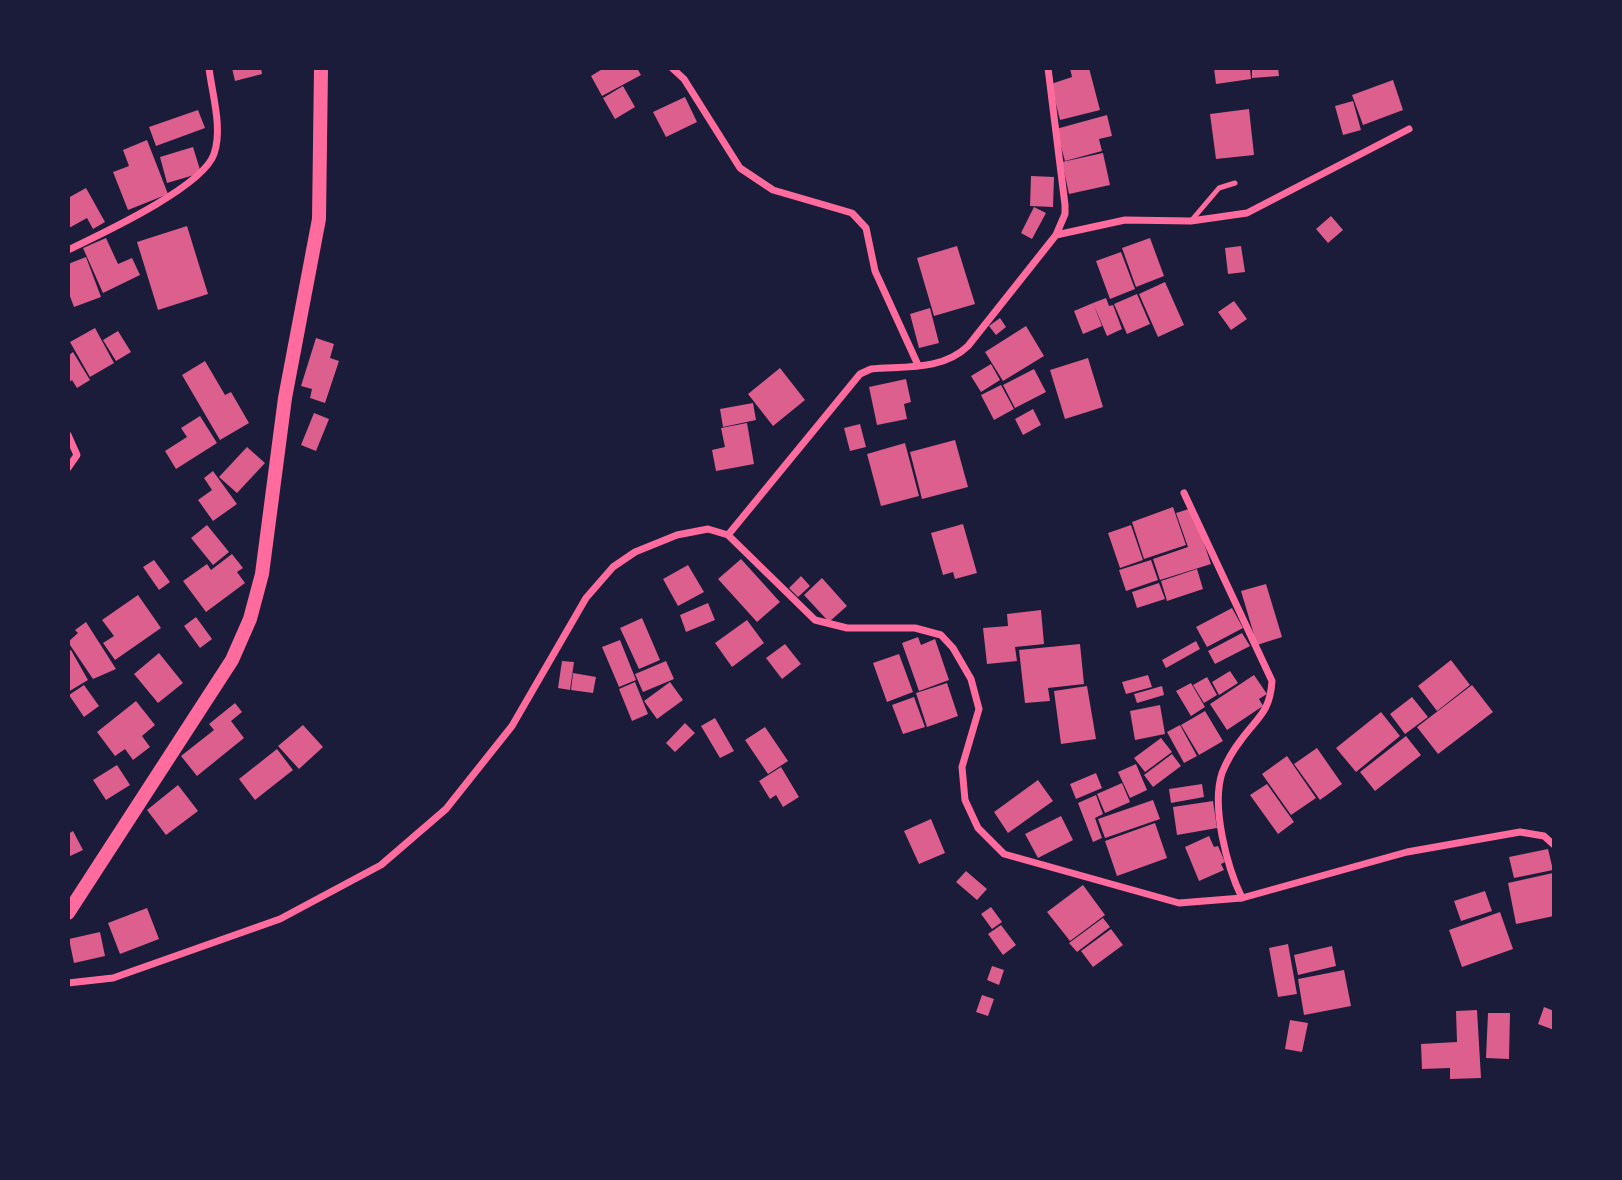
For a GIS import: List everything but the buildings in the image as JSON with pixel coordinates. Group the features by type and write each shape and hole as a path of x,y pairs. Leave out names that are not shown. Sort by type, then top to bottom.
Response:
{"main road":[{"path":"68,913 232,660 250,619 262,574 285,398 319,219 321,68"}],"street":[{"path":"68,250 108,231 203,172 214,153 217,127 209,68"},
{"path":"672,68 684,79 740,168 773,190 852,213 860,220 866,228 875,271 918,365"},
{"path":"728,535 860,374 870,369 941,364 962,352 1056,235 1065,214 1065,205 1048,68"},
{"path":"1056,235 1125,220 1191,220 1247,213 1409,129"},
{"path":"68,435 77,455 68,468"},
{"path":"1184,493 1272,681 1270,701 1241,741 1222,774 1219,803 1228,870 1242,898"},
{"path":"68,984 113,978 280,919 381,865 446,809 512,726 586,598 613,567 635,552 677,535 708,529 728,535 815,620 846,628 915,628 941,635 953,648 971,679 979,709 962,767 965,800 978,828 1004,854 1180,904 1242,898 1407,852 1520,832 1544,836 1554,845"}],"lane":[{"path":"1191,220 1219,188 1235,183"}]}
